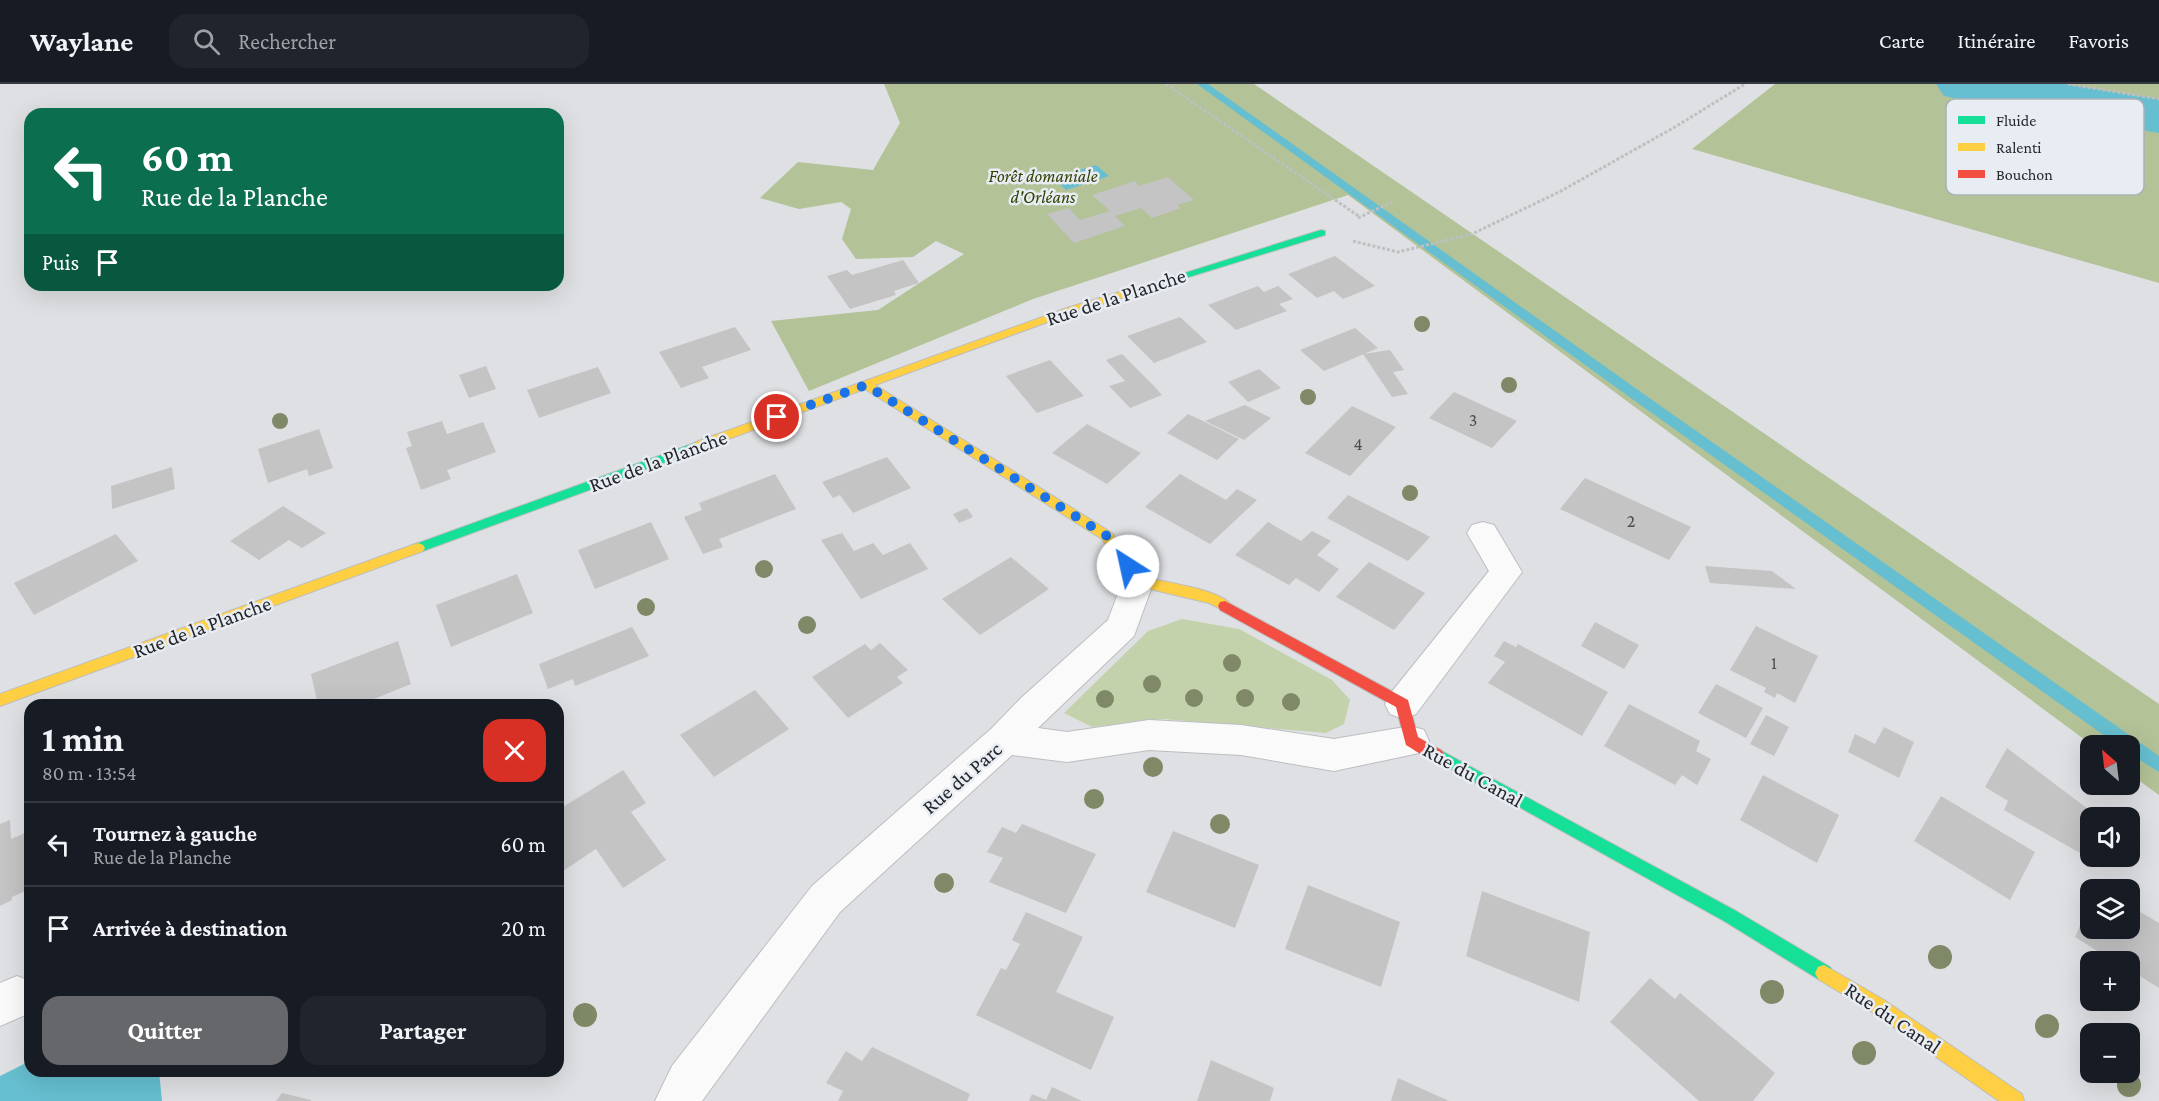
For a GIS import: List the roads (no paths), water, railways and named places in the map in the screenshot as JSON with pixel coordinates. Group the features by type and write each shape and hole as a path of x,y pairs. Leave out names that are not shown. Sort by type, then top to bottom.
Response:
{"street":[{"name":"Rue de la Planche","path":"0,700 1074,309 1321,233"},
{"path":"866,385 1107,536 1138,581 1213,599 1403,704 1506,572 1483,533"},
{"path":"1005,739 1034,708 1122,627 1138,581"},
{"name":"Rue du Canal","path":"1403,704 1411,741 1730,916 1878,1006 2015,1101"},
{"name":"Rue du Parc","path":"678,1101 688,1082 826,899 1005,739 1066,747 1149,735 1241,740 1334,755 1411,741"}],"water":[{"path":"1096,165 1109,176 1066,190 1053,178"},
{"path":"24,1064 24,1077 160,1077 162,1101 0,1101 0,1076"}],"waterway":[{"path":"1202,84 1633,393 2159,765"},
{"path":"1963,84 2055,99"},
{"path":"2144,114 2159,116"}],"park label":[{"name":"Forêt domaniale d'Orléans","path":"1043,186"}]}
